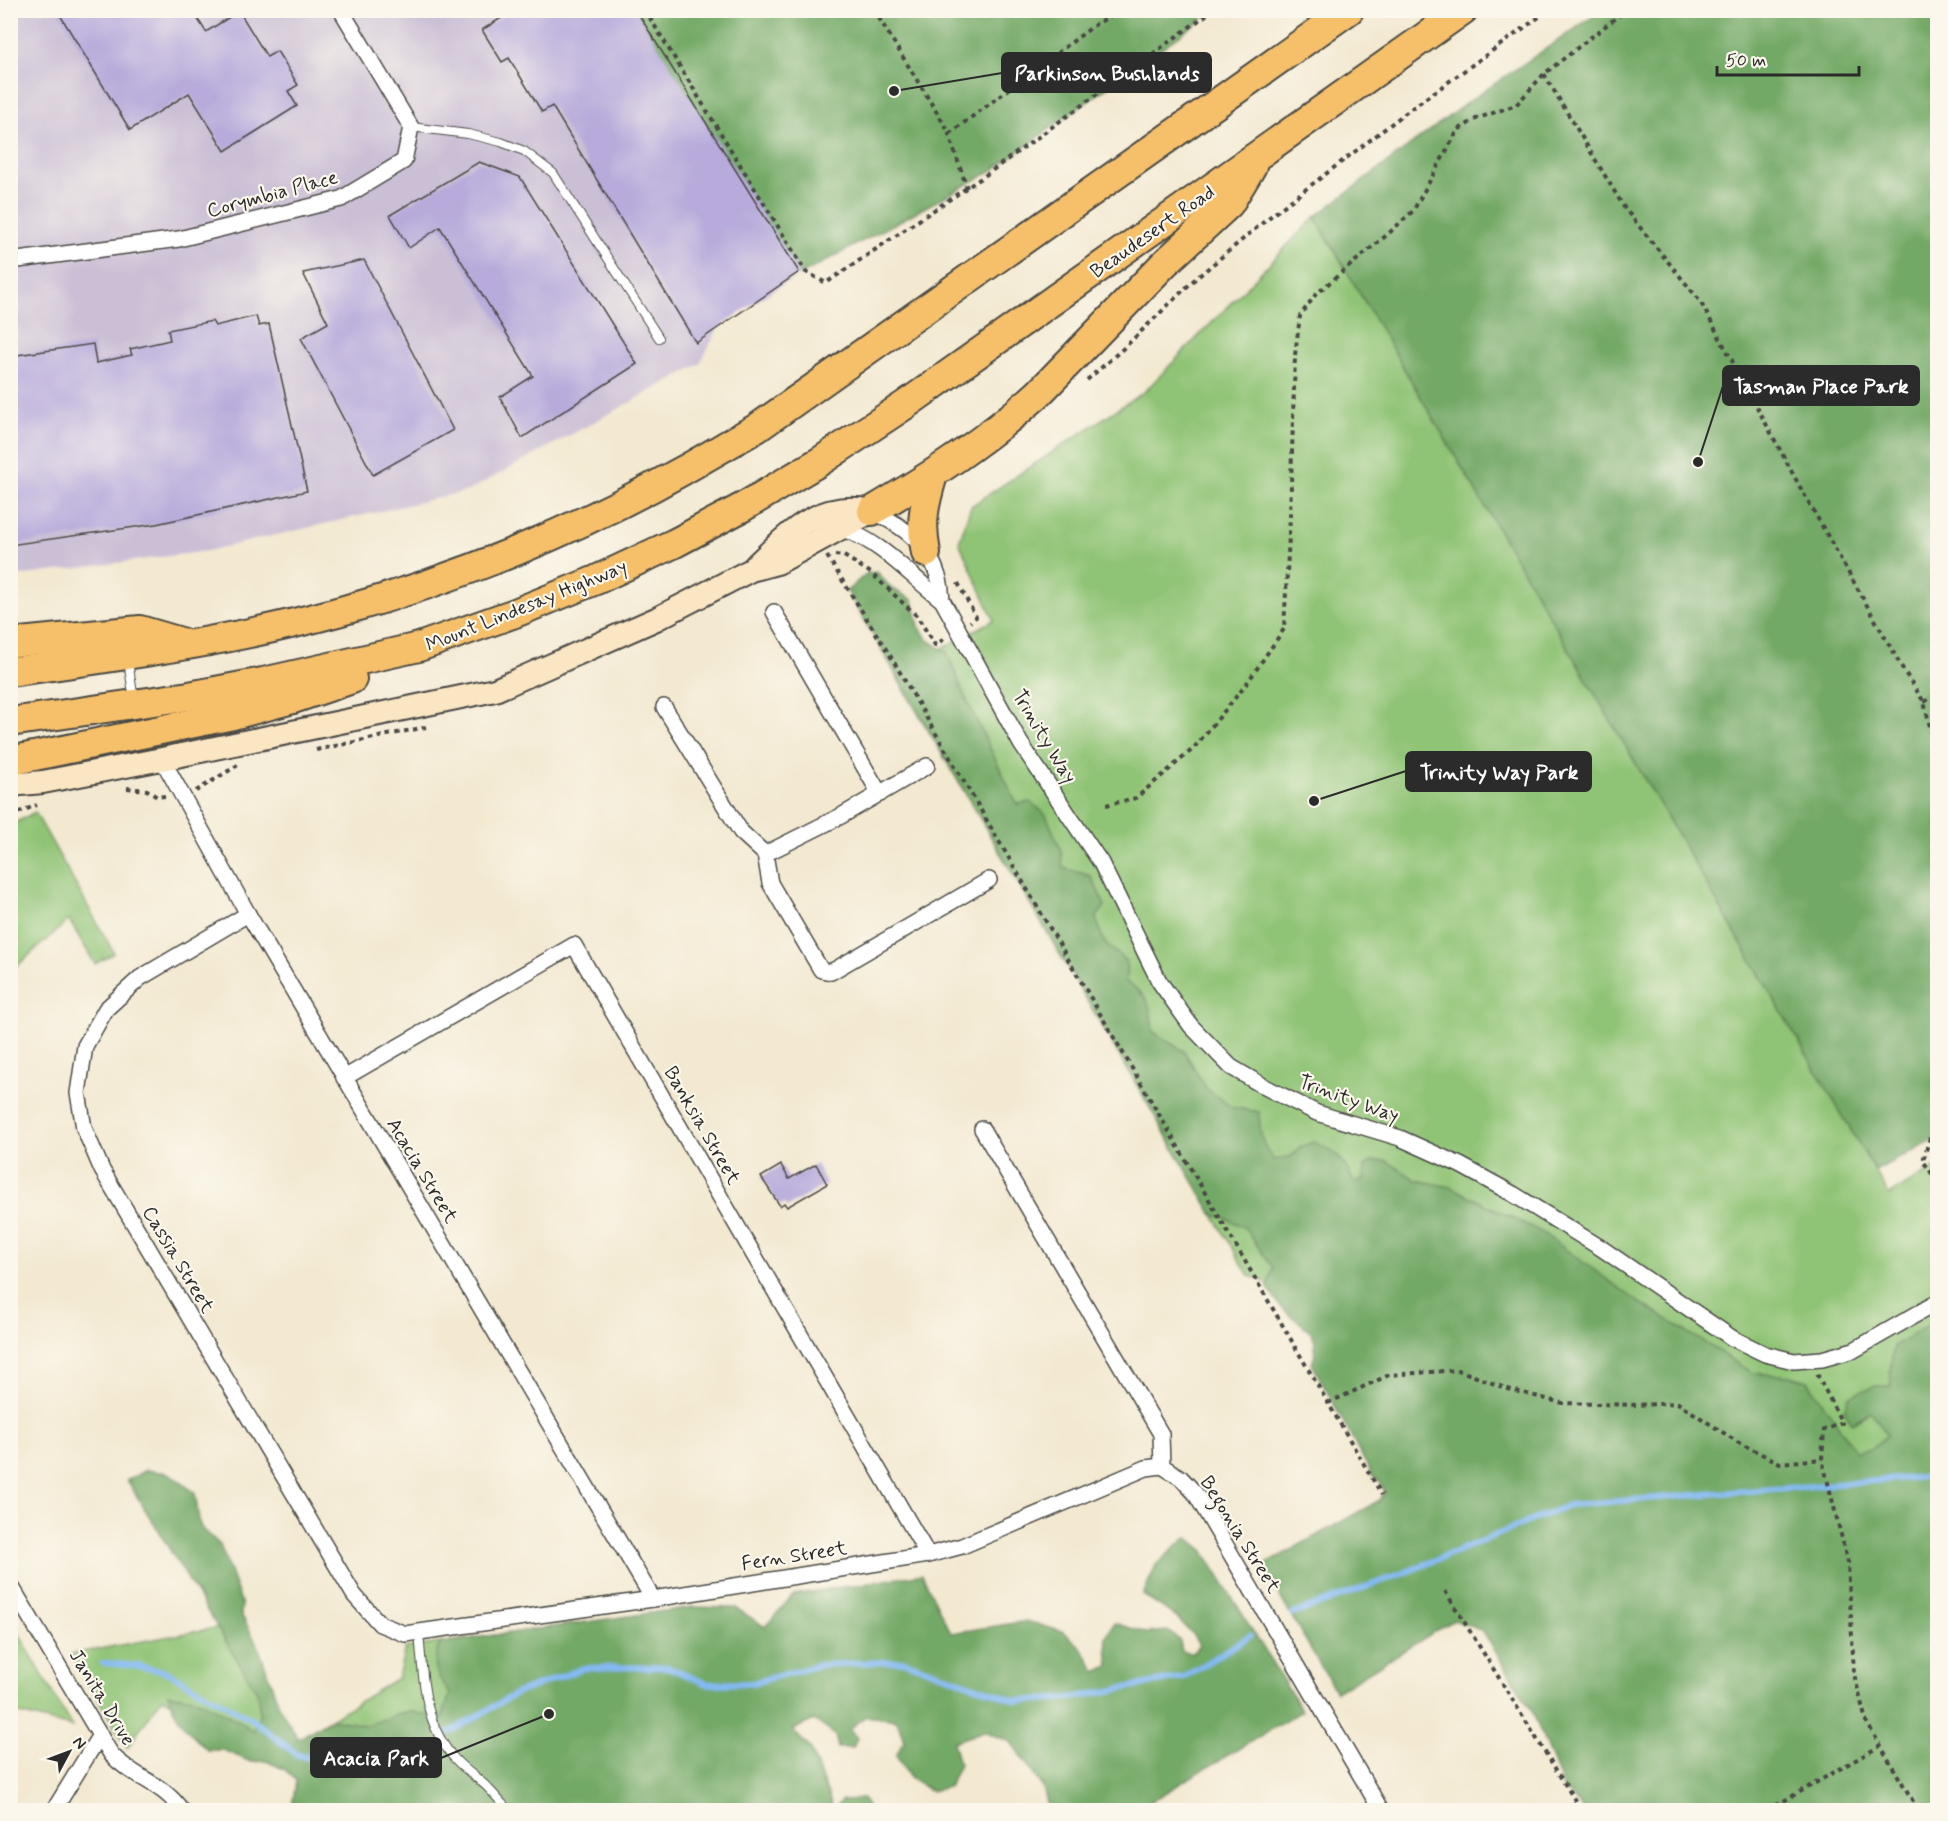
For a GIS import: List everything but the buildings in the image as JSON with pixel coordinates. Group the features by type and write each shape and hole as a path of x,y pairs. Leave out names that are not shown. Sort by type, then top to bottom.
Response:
{"highway":[{"path":"10,672 192,645 342,611 486,563 617,505 670,478 757,428 1349,10"},
{"name":"Beaudesert Road","path":"838,449 905,405 1463,10"},
{"path":"872,511 933,475 975,446 1038,394 1164,264 1229,204 1257,157"},
{"name":"Mount Lindesay Highway","path":"10,722 263,682 419,647 515,614 675,543 742,507 838,449"},
{"path":"926,553 921,532 933,475"},
{"path":"10,643 140,630 192,645"},
{"path":"10,761 192,724 293,699 386,668 419,647"}],"street":[{"path":"340,10 411,127"},
{"name":"Corymbia Place","path":"10,261 179,239 341,199 404,161 411,127"},
{"path":"751,570 806,520 834,510 848,508 872,511"},
{"path":"10,784 43,782 162,759 495,690 656,619 751,570 777,563 872,511"},
{"name":"Trinity Way","path":"872,511 900,525 926,553 938,575 942,600 1021,744 1101,863 1159,981 1191,1026 1231,1066 1265,1088 1317,1113 1400,1138 1460,1165 1513,1194 1601,1248 1732,1338 1765,1354 1794,1361 1822,1359 1854,1350 1938,1302"},
{"name":"Trinity Way","path":"842,529 854,532 877,547 942,600"},
{"path":"774,612 880,794"},
{"path":"664,707 741,832 765,854 770,883 821,970 831,972 989,880"},
{"name":"Acacia Street","path":"162,759 248,914 653,1599"},
{"path":"765,854 841,816 927,766"},
{"path":"10,801 43,782"},
{"name":"Cassia Street","path":"248,914 140,978 106,1009 85,1046 78,1093 84,1128 102,1170 354,1595 380,1624 405,1634 419,1632"},
{"name":"Banksia Street","path":"344,1078 574,945 928,1555"},
{"path":"982,1129 1161,1434 1161,1466"},
{"name":"Fern Street","path":"419,1632 653,1599 928,1555 962,1546 1146,1468 1161,1466"},
{"name":"Begonia Street","path":"1161,1466 1181,1478 1195,1493 1381,1810"},
{"name":"Janita Drive","path":"10,1584 111,1754 121,1766 162,1789 181,1810"},
{"path":"54,1810 100,1735"}],"lane":[{"path":"411,127 468,134 501,142 524,151 552,173 659,338"},
{"path":"127,655 134,704"},
{"path":"419,1632 425,1698 430,1718 441,1740 455,1760 487,1787 508,1810"}],"path":[{"path":"645,10 806,272 826,283 967,188 1213,10"},
{"path":"874,10 949,134 967,188"},
{"path":"949,134 1096,24 1122,10"},
{"path":"1081,385 1126,346 1194,280 1250,233 1412,108 1549,10"},
{"path":"1106,805 1136,798 1193,750 1245,686 1284,629 1295,356 1300,316 1316,294 1413,211 1458,130 1476,119 1516,105 1544,74 1626,10"},
{"path":"1544,74 1625,208 1700,301 1800,487 1904,671 1924,702 1933,740 1938,747"},
{"path":"827,555 891,657 1382,1496"},
{"path":"816,561 827,555 843,556 871,573 917,616 935,645 976,617 956,580"},
{"path":"1924,702 1938,694"},
{"path":"1938,1134 1930,1137 1923,1161 1938,1182"},
{"path":"1810,1360 1842,1423 1824,1430 1822,1459 1848,1563 1854,1674 1866,1722 1918,1810"},
{"path":"1328,1403 1389,1375 1458,1371 1509,1389 1562,1403 1637,1405 1678,1403 1739,1443 1780,1464 1822,1459"},
{"path":"1445,1591 1581,1810"},
{"path":"1768,1810 1880,1746"}],"shaded area":[{"path":"10,11 636,11 800,275 724,317 700,364 468,491 207,551 11,577"}],"green space":[{"path":"636,11 1213,11 990,172 800,275"},
{"path":"1601,11 1937,11 1938,706 1926,713 1938,736 1937,1138 1875,1171 1315,217 1469,101"},
{"path":"1315,217 1889,1195 1937,1166 1937,1537 1249,1276 895,674 994,620 959,542 971,506 1145,391"},
{"path":"877,572 891,588 913,600 919,626 927,639 947,652 963,692 1017,804 1031,802 1046,815 1061,850 1063,868 1091,876 1105,906 1096,918 1104,942 1127,962 1126,982 1140,992 1148,1002 1153,1032 1184,1051 1206,1088 1231,1107 1259,1112 1262,1138 1274,1160 1292,1156 1300,1147 1314,1142 1339,1157 1354,1182 1364,1180 1365,1166 1373,1161 1387,1161 1416,1180 1451,1187 1541,1232 1637,1301 1753,1373 1791,1376 1808,1381 1856,1452 1871,1449 1887,1435 1871,1411 1852,1423 1844,1410 1849,1396 1875,1386 1892,1386 1890,1371 1894,1346 1937,1320 1937,1810 1585,1810 1563,1788 1532,1711 1483,1631 1454,1620 1336,1692 1262,1566 1380,1500 1385,1492 1372,1475 1312,1364 1315,1352 1313,1336 1279,1305 1267,1286 1273,1268 1245,1228 1228,1219 1213,1215 847,591 866,574"},
{"path":"35,812 114,953 95,964 69,920 11,971 11,825"},
{"path":"146,1470 169,1473 195,1493 200,1526 220,1545 242,1604 241,1614 258,1646 280,1708 298,1739 331,1719 366,1725 408,1711 442,1718 450,1694 436,1670 435,1664 440,1643 693,1607 736,1608 765,1627 793,1595 922,1574 951,1633 1027,1621 1064,1632 1081,1647 1096,1672 1109,1666 1106,1638 1114,1623 1146,1633 1168,1631 1180,1641 1182,1652 1192,1653 1199,1646 1189,1630 1175,1617 1143,1595 1156,1565 1187,1537 1203,1550 1302,1711 1136,1810 1049,1810 1043,1788 1011,1742 984,1731 953,1742 959,1764 949,1786 931,1791 910,1778 896,1756 904,1741 897,1720 866,1716 850,1729 857,1738 853,1748 838,1748 835,1735 814,1720 792,1730 810,1748 833,1808 843,1800 863,1799 869,1810 303,1810 292,1807 296,1780 284,1769 266,1761 251,1762 223,1750 207,1750 188,1731 174,1710 168,1694 194,1698 241,1722 253,1731 260,1713 257,1692 127,1480"},
{"path":"693,1607 335,1794 162,1698 127,1748 71,1654 231,1625 298,1739 398,1678 405,1648"},
{"path":"11,1630 17,1630 72,1727 11,1712"}],"waterway":[{"path":"1293,1614 1409,1571 1569,1505 1938,1476"},
{"path":"450,1732 517,1693 584,1668 667,1667 707,1684 752,1683 820,1665 904,1661 1017,1701 1072,1698 1184,1677 1250,1636"},
{"path":"103,1663 138,1666 167,1672 251,1719 298,1755 355,1770 410,1755 427,1745"}],"place":[{"name":"Parkinson Bushlands","path":"894,91"},
{"name":"Tasman Place Park","path":"1698,462"},
{"name":"Trinity Way Park","path":"1314,801"},
{"name":"Acacia Park","path":"549,1714"}]}
